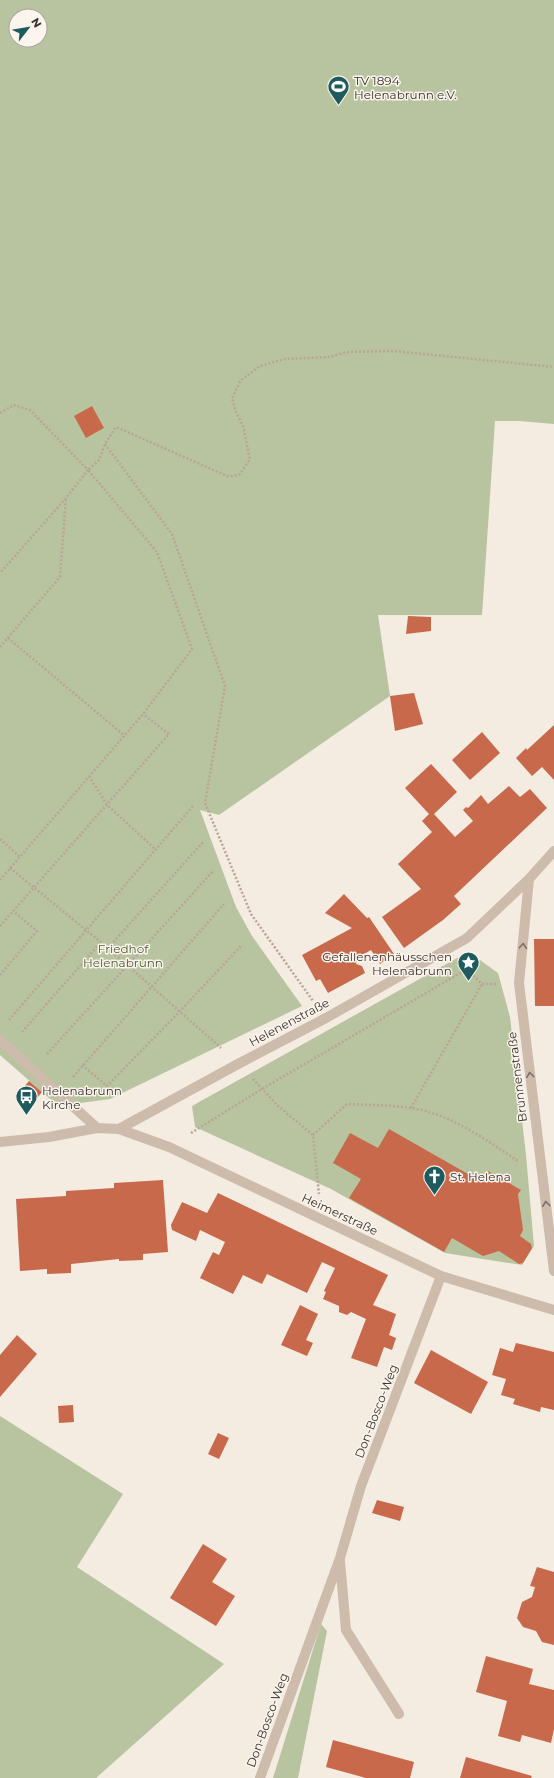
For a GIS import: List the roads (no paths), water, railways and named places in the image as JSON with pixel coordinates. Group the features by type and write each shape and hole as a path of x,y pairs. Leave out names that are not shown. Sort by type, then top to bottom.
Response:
{"street":[{"name":"Helenenstraße","path":"119,1129 326,1018 466,938 529,879 554,851"},
{"name":"Brunnenstraße","path":"529,879 519,983 554,1271"},
{"path":"0,1040 97,1128"},
{"path":"0,1142 49,1137 97,1128 119,1129"},
{"name":"Heimerstraße","path":"119,1129 169,1147 441,1276 554,1310"},
{"name":"Don-Bosco-Weg","path":"260,1778 340,1558 361,1486 441,1276"},
{"name":"Don-Bosco-Weg","path":"340,1558 346,1630 399,1714"}],"place":[{"name":"TV 1894 Helenabrunn e.V.","path":"339,106"},
{"name":"Gefallenenhäusschen Helenabrunn","path":"468,982"},
{"name":"Helenabrunn Kirche","path":"26,1116"},
{"name":"St. Helena","path":"434,1196"}],"park label":[{"name":"Friedhof Helenabrunn","path":"123,955"}]}
